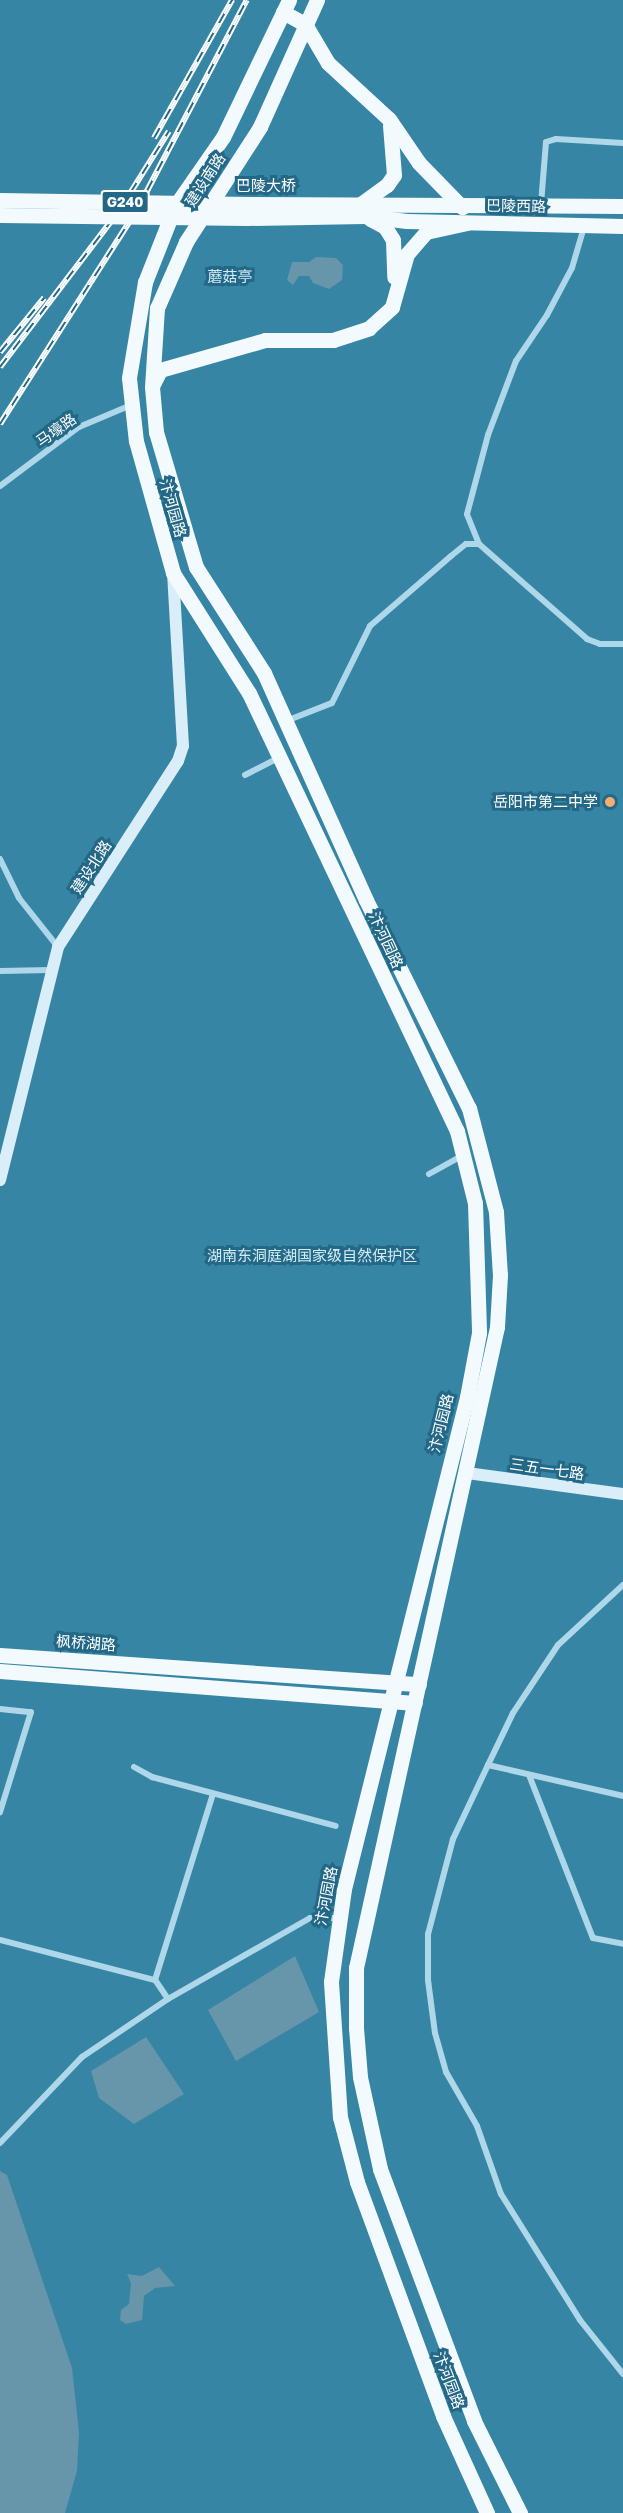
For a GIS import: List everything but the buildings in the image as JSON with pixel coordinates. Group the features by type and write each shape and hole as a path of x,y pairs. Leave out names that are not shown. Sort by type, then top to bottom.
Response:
{"main road":[{"name":"建设南路","path":"152,387 157,308 186,242 260,127 317,0"},
{"name":"建设南路","path":"129,378 145,282 175,206 223,137 286,6"},
{"path":"286,6 305,24 328,63 389,119 419,163 462,207"},
{"path":"389,119 396,162 394,175 387,186 363,210 385,227 393,240 392,307"},
{"name":"巴陵大桥","path":"0,200 248,211"},
{"name":"巴陵西路","path":"425,207 541,204 623,206"},
{"name":"巴陵大桥","path":"0,215 363,210 425,207"},
{"name":"巴陵大桥","path":"363,210 407,222"},
{"name":"巴陵西路","path":"407,222 623,226"},
{"path":"152,387 160,370 265,340 333,340 369,328 392,307 407,254 426,232 466,223"},
{"name":"汴河园路","path":"129,378 136,441 173,573 249,693 457,1131 475,1203 479,1333 467,1397 394,1683 339,1918 331,1982 333,2049 340,2117 357,2182 442,2416 487,2513"},
{"name":"汴河园路","path":"152,387 156,432 196,567 264,673 366,900 469,1108 483,1151 496,1212 500,1275 497,1327 467,1473 356,1968 360,2076 380,2169 474,2421 520,2513"},
{"name":"建设北路","path":"0,1180 50,970 58,947 180,754 173,573"},
{"name":"三五一七路","path":"467,1473 623,1494"},
{"path":"430,1539 431,1551 441,1553 451,1545"},
{"name":"枫桥湖路","path":"0,1655 167,1675"},
{"path":"0,1671 419,1684"},
{"path":"167,1675 414,1703"}],"street":[{"path":"541,204 546,142 556,139 623,143"},
{"path":"585,226 567,277 516,361 485,445 467,514 479,544 587,639 600,644 623,644"},
{"name":"马壕路","path":"0,486 79,428 132,404"},
{"path":"286,722 332,703 370,626 466,544 479,544"},
{"path":"245,775 279,757"},
{"path":"0,859 19,898 58,947"},
{"path":"0,971 50,970"},
{"path":"429,1174 463,1156"},
{"path":"623,1585 558,1645 513,1713 453,1839 428,1934 428,1980 435,2033 446,2072 477,2126 501,2194 580,2320 623,2374"},
{"path":"0,1709 31,1712 0,1812"},
{"path":"488,1765 623,1796"},
{"path":"134,1767 152,1777 336,1826"},
{"path":"529,1775 593,1938 623,1944"},
{"path":"155,1980 213,1794"},
{"path":"0,2143 82,2056 168,2000 310,1918 339,1918"},
{"path":"0,1940 155,1980 168,2000"}],"green space":[{"name":"湖南东洞庭湖国家级自然保护区","path":"0,0 623,0 623,2513 0,2513"}],"shaded area":[{"path":"316,257 336,258 343,265 342,280 329,289 313,283 309,276 299,276 293,285 287,280 292,262 309,262"},
{"path":"295,1956 319,2012 236,2061 208,2010"},
{"path":"146,2037 184,2094 134,2124 99,2098 91,2071"},
{"path":"0,2171 7,2175 72,2368 79,2432 77,2471 65,2513 0,2513"},
{"path":"159,2267 175,2286 155,2288 144,2296 142,2320 126,2324 120,2320 121,2310 129,2304 131,2283 127,2274 142,2276"}],"railway":[{"path":"154,138 232,0"},
{"path":"0,424 137,210 247,0"},
{"path":"0,367 119,211 169,131"},
{"path":"0,352 44,298"}],"place":[{"name":"岳阳市第二中学","path":"610,802"}],"park label":[{"name":"蘑菇亭","path":"230,277"}]}
